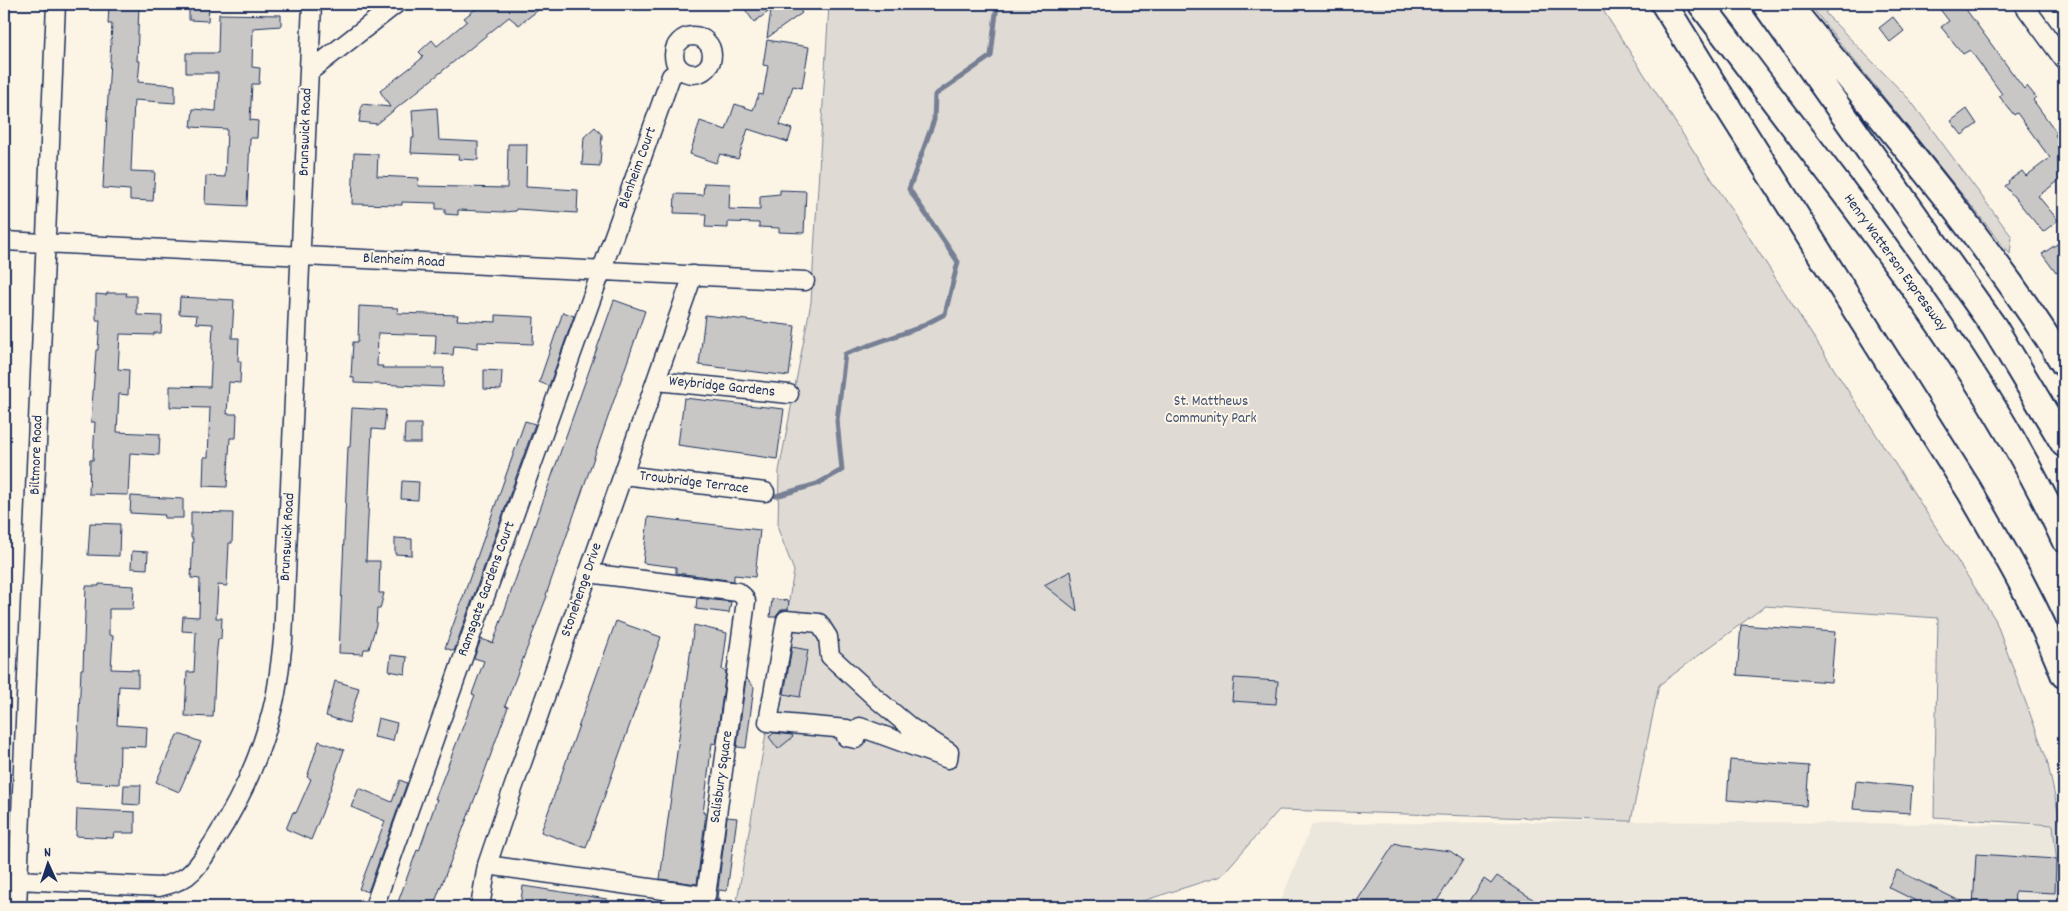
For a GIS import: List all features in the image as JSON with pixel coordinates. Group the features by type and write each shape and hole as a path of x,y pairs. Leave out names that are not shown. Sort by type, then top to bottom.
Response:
{"highway":[{"path":"1664,4 1974,498 2009,558 2039,617 2064,674"},
{"name":"Henry Watterson Expressway","path":"1701,4 1904,272 1943,328 2003,423 2048,505 2064,539"},
{"path":"1765,4 1982,310 2064,444"},
{"path":"1788,4 1955,209 2010,282 2064,364"}],"street":[{"name":"Biltmore Road","path":"17,907 56,4"},
{"name":"Brunswick Road","path":"18,880 142,887 170,884 187,876 200,863 225,825 240,796 262,743 276,693 283,640 312,4"},
{"path":"309,72 396,4"},
{"path":"2023,4 2064,60"},
{"name":"Blenheim Court","path":"601,271 671,76 680,69"},
{"name":"Blenheim Road","path":"4,241 804,281"},
{"name":"Ramsgate Gardens Court","path":"374,907 601,271"},
{"name":"Stonehenge Drive","path":"480,907 487,865 693,275"},
{"name":"Weybridge Gardens","path":"656,381 789,394"},
{"name":"Trowbridge Terrace","path":"623,475 765,492"},
{"name":"Salisbury Square","path":"487,865 711,901 746,601 738,592 588,573"},
{"path":"786,620 819,623 828,636 830,656 879,701 910,726 949,752 948,759 860,727 856,739 846,737 847,729 768,722 786,620"}],"shaded area":[{"path":"1631,821 2053,825 2060,907 1278,907 1312,824"}],"green space":[{"name":"St. Matthews Community Park","path":"829,4 1599,4 1995,619 2047,760 2061,825 2064,825 2064,907 2061,907 2053,825 1934,817 1938,618 1765,606 1659,685 1631,821 1279,810 1221,876 1124,907 736,907 794,571 778,529 779,471 811,302"},
{"path":"1809,4 1825,4 1826,14 1910,100 2012,237 2010,254"}],"building":[{"path":"109,4 139,4 137,61 140,61 138,82 175,85 175,103 134,100 131,171 155,172 153,201 130,200 130,190 103,188 112,24 108,24"},
{"path":"189,4 209,4 208,21 189,20"},
{"path":"482,4 546,4 519,25 509,17 377,124 359,122 362,104 390,107 380,91 420,60 423,56 419,52 432,40 437,46 467,21 464,18"},
{"path":"741,4 796,4 802,13 767,38 771,10 754,22"},
{"path":"1936,4 1962,4 2024,89 2027,86 2036,97 2033,100 2057,133 2055,135 2064,147 2064,177 2038,196 2058,220 2043,232 2005,186 2009,183 2008,181 2022,171 2026,176 2050,158 2017,113 2014,115 1999,96 2002,94 1970,50 1963,54 1941,27 1949,21"},
{"path":"219,14 281,15 281,26 253,28 252,67 260,68 259,84 252,84 250,120 258,121 257,138 250,138 247,206 205,204 206,176 225,177 227,129 191,127 193,109 216,111 218,73 186,73 186,53 218,53"},
{"path":"1893,17 1904,31 1890,42 1879,28"},
{"path":"767,40 809,47 802,88 793,86 780,125 792,129 788,142 748,129 738,159 720,154 716,163 690,154 700,121 726,130 735,104 753,110 759,94 763,95 768,66 763,65"},
{"path":"437,108 439,140 478,142 478,160 458,159 459,155 411,153 412,138 414,138 412,110"},
{"path":"1967,109 1977,124 1962,135 1951,121"},
{"path":"595,127 602,135 600,166 582,165 584,137"},
{"path":"508,144 527,144 526,187 578,190 577,213 516,209 516,211 504,212 458,210 458,215 445,214 445,209 436,209 436,203 402,202 402,205 352,204 354,153 378,154 377,176 419,178 418,186 507,188"},
{"path":"704,183 730,184 729,209 760,210 760,196 780,194 780,190 806,191 804,233 779,232 779,228 759,227 759,223 728,222 728,228 705,227 706,214 674,213 675,194 703,195"},
{"path":"2057,244 2064,254 2064,267 2056,273 2042,254"},
{"path":"107,293 127,293 126,296 137,296 137,315 162,316 161,333 154,333 154,335 120,334 118,369 129,370 128,395 119,394 117,432 160,434 159,455 130,453 128,495 89,494 90,460 93,460 95,422 91,422 100,320 96,320 96,294 106,295"},
{"path":"180,297 234,300 232,338 239,338 238,361 241,361 240,383 229,382 227,414 237,414 236,438 230,438 227,487 203,486 204,457 208,457 210,408 170,407 170,386 210,387 213,324 196,323 197,315 179,314"},
{"path":"614,300 645,311 547,596 505,706 508,707 433,907 399,907 401,903 398,902 417,850 419,851 437,799 435,799 475,695 472,694 484,661 474,658 481,639 493,643"},
{"path":"359,306 398,308 397,313 458,315 457,320 496,322 496,315 534,317 533,344 478,342 478,348 454,346 453,355 435,354 436,335 378,333 377,366 383,366 382,368 444,368 443,387 354,383 354,378 351,377 353,342 358,342"},
{"path":"563,312 574,316 549,386 539,382"},
{"path":"705,315 795,326 789,376 699,365"},
{"path":"484,370 502,371 501,390 484,389"},
{"path":"684,398 784,409 777,459 678,445"},
{"path":"352,408 386,410 384,430 372,429 366,561 380,561 379,593 384,593 380,609 377,609 376,625 369,649 364,649 363,654 339,653 348,447 350,447"},
{"path":"525,421 535,424 454,651 445,648"},
{"path":"405,424 421,424 421,443 404,443"},
{"path":"402,481 419,482 418,500 401,499"},
{"path":"131,496 183,499 183,518 164,518 165,515 130,513"},
{"path":"191,512 233,513 232,543 229,543 227,586 218,585 216,618 222,618 221,639 218,639 216,659 213,717 185,716 187,672 194,672 196,632 182,631 183,616 199,617 200,579 191,578 193,538 191,538"},
{"path":"648,517 760,530 755,577 734,575 734,581 676,573 676,567 643,563"},
{"path":"90,523 120,524 119,556 88,555"},
{"path":"395,538 412,539 412,555 395,554"},
{"path":"132,551 148,552 147,569 131,568"},
{"path":"1071,571 1077,611 1044,585"},
{"path":"99,584 134,586 133,609 109,609 109,635 113,636 111,669 138,670 138,687 119,686 117,725 147,727 146,747 120,746 119,784 76,782 86,586 99,586"},
{"path":"697,598 731,602 729,613 696,609"},
{"path":"772,599 789,601 788,610 781,610 776,617 770,617"},
{"path":"616,621 661,637 586,848 541,832"},
{"path":"694,625 727,633 722,670 726,671 716,744 712,743 703,813 706,813 697,884 660,879"},
{"path":"1741,625 1835,632 1831,682 1737,675"},
{"path":"792,647 808,650 800,697 784,694"},
{"path":"391,655 407,657 405,674 389,671"},
{"path":"746,678 754,687 746,748 737,747"},
{"path":"1234,678 1278,681 1276,704 1232,701"},
{"path":"335,681 359,688 349,723 326,716"},
{"path":"378,718 397,723 393,741 374,737"},
{"path":"774,733 792,735 793,737 778,749 769,737"},
{"path":"177,735 201,742 179,792 156,782"},
{"path":"319,741 344,750 311,840 286,829 293,812 296,813 311,779 307,777"},
{"path":"1730,760 1809,766 1806,806 1727,800"},
{"path":"400,780 407,783 368,892 359,889 385,821 351,807 359,788 392,802"},
{"path":"1856,781 1912,787 1910,813 1853,809"},
{"path":"124,785 141,785 140,805 123,804"},
{"path":"77,809 135,812 135,833 114,833 113,838 76,836"},
{"path":"727,817 737,818 727,891 719,890 717,907 705,907 714,903 717,897"},
{"path":"1395,843 1450,851 1463,860 1433,907 1353,907"},
{"path":"1976,854 2056,859 2055,893 2015,891 2014,907 1973,907"},
{"path":"1897,870 1972,907 1928,907 1888,887"},
{"path":"1497,876 1545,907 1466,907 1484,879 1491,884"},
{"path":"523,886 607,899 607,907 520,907"},
{"path":"658,900 705,907 657,907"}],"waterway":[{"path":"776,496 817,484 842,470 837,421 845,354 918,328 945,314 958,262 909,189 934,120 935,95 991,56 997,4"}]}
